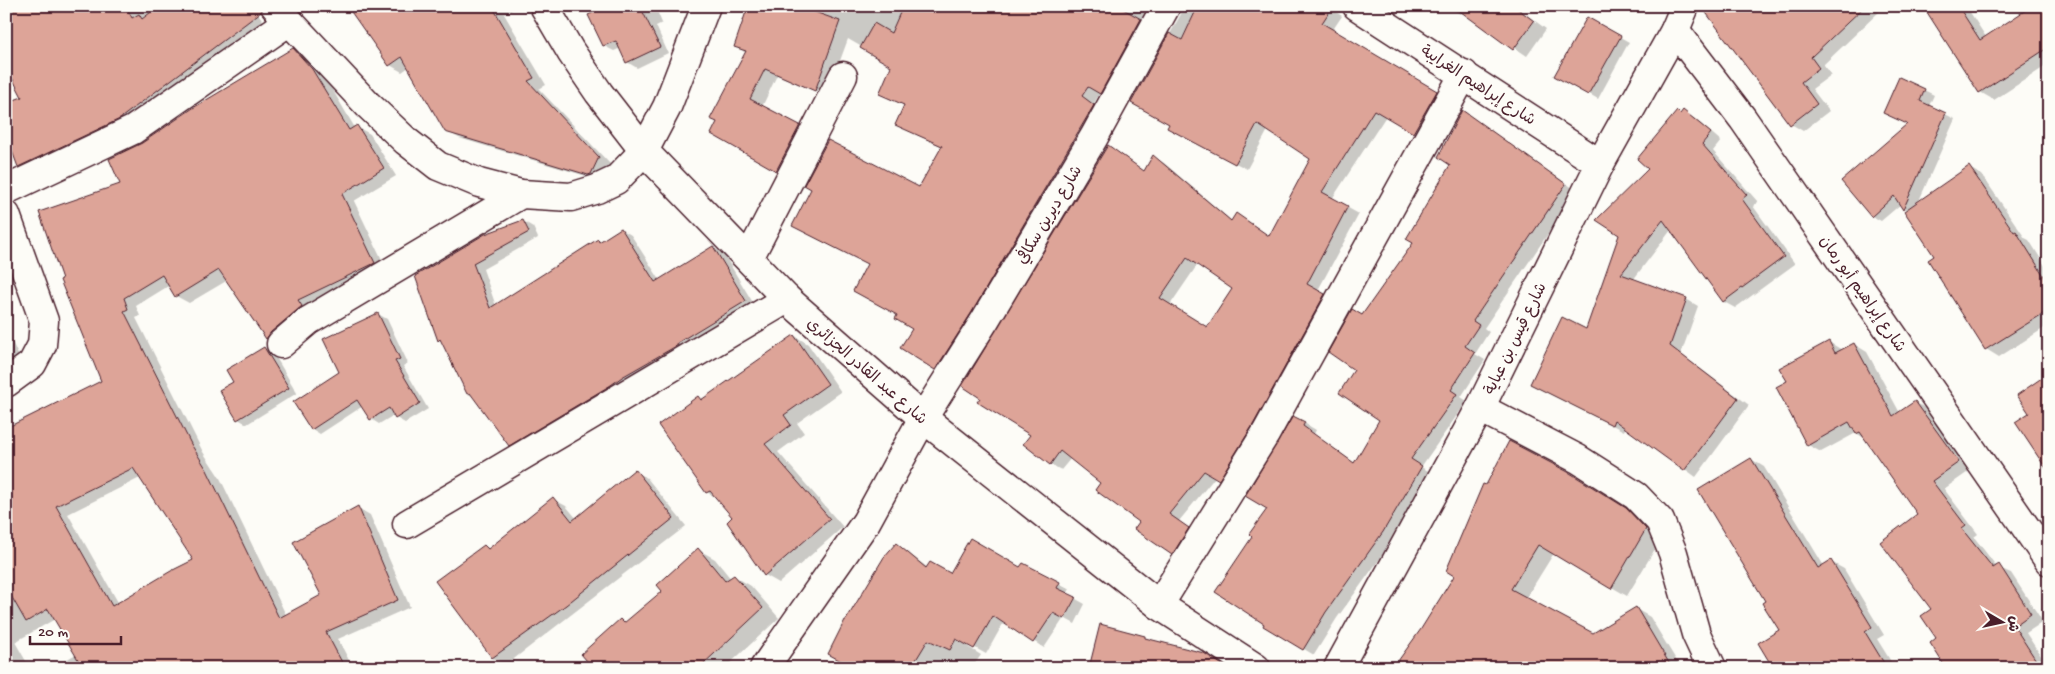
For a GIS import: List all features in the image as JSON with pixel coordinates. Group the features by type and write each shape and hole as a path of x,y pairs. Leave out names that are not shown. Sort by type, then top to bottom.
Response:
{"street":[{"name":"شارع عبد القادر الجزائري","path":"544,6 571,52 599,93 644,151 787,299 923,418 1159,605 1256,668"},
{"path":"6,190 133,130 282,14 367,104 406,141 438,166 479,183 521,194 571,197 597,189 616,180 644,151 667,107 706,6"},
{"name":"شارع ديرين سكافي","path":"764,668 866,522 923,418 985,320 1094,137 1166,6"},
{"name":"شارع إبراهيم الغرايبة","path":"1357,6 1600,164"},
{"name":"شارع قيس بن عباية","path":"1338,668 1480,408 1600,164 1680,18"},
{"name":"شارع إبراهيم أبو رمان","path":"1680,18 1743,119 2049,560"},
{"path":"1159,605 1266,433 1464,74"},
{"path":"749,258 843,76"},
{"path":"281,344 308,321 521,194"},
{"path":"6,215 44,321 42,345 32,364 6,383"},
{"path":"407,524 787,299"},
{"path":"1480,408 1578,459 1636,496 1660,521 1673,553 1696,634 1712,668"}],"building":[{"path":"6,6 126,6 132,18 139,14 142,19 159,6 260,6 261,12 122,118 18,167 6,135 6,103 22,97 6,66"},
{"path":"347,6 492,6 534,78 528,81 599,157 591,174 588,175 445,132 402,57 389,66"},
{"path":"606,6 640,6 660,47 626,63 616,41 603,46 588,15"},
{"path":"748,6 798,6 840,21 815,91 765,69 750,99 800,125 776,171 711,134 717,122 710,119 746,51 734,47"},
{"path":"903,6 1118,6 1141,19 1100,94 1088,87 1082,96 1094,105 972,312 935,370 900,348 912,329 895,319 897,315 853,291 867,264 792,226 811,189 804,185 828,140 919,187 942,146 895,125 904,105 879,94 891,66 860,48 874,23 891,33"},
{"path":"1198,6 1333,6 1322,23 1437,91 1413,133 1374,110 1322,192 1348,206 1307,284 1325,294 1253,425 1219,480 1204,471 1169,514 1189,528 1172,555 1134,529 1139,522 1095,490 1100,483 1060,451 1050,465 1023,444 1030,435 977,402 980,398 962,386 1108,145 1144,171 1153,155 1231,221 1236,213 1269,236 1310,159 1257,124 1235,164 1167,128 1169,124 1131,103 1169,33 1182,40","holes":["1187,258 1232,289 1207,327 1160,298"]},
{"path":"1453,6 1514,6 1534,21 1513,50"},
{"path":"1701,6 1865,6 1811,57 1819,68 1801,82 1817,104 1790,125"},
{"path":"1923,6 1958,6 1980,40 2032,6 2049,6 2049,47 1979,93"},
{"path":"1587,17 1621,36 1588,95 1554,76"},
{"path":"293,48 312,69 349,130 357,125 384,168 342,194 375,263 298,300 302,306 271,332 266,339 219,270 175,297 162,275 124,298 128,309 124,311 191,444 207,470 279,618 321,595 293,542 358,506 398,600 326,632 345,668 83,668 48,609 26,622 6,587 6,428 101,381 60,280 62,279 39,212 120,184 109,159 142,143 193,108","holes":["133,468 193,560 112,606 56,506"]},
{"path":"1899,77 1925,89 1920,101 1946,113 1903,210 1894,196 1871,217 1841,181 1907,124 1883,113"},
{"path":"1462,110 1566,184 1473,321 1479,325 1465,346 1475,353 1451,390 1457,394 1411,459 1422,466 1383,532 1326,612 1303,650 1263,626 1264,624 1215,592 1252,537 1249,534 1267,509 1245,496 1293,416 1305,422 1303,426 1354,463 1379,420 1339,393 1354,370 1328,352 1352,309 1362,315 1413,243 1406,239 1450,165 1438,157"},
{"path":"1683,110 1711,133 1702,144 1747,195 1742,199 1784,257 1723,302 1663,220 1621,274 1687,298 1670,346 1738,398 1684,471 1614,420 1612,425 1530,384 1562,317 1586,329 1619,235 1596,220 1648,169 1637,159 1677,111 1680,114"},
{"path":"1969,166 2014,232 2016,231 2049,284 2049,310 1985,350 1928,260 1934,256 1904,211"},
{"path":"523,220 529,232 473,263 490,308 598,239 599,242 621,228 655,282 713,246 746,301 677,343 678,345 509,446 470,393 467,394 440,339 438,341 415,276 485,234"},
{"path":"378,313 400,359 395,361 420,403 395,419 389,408 370,420 357,400 311,430 293,402 339,372 323,339"},
{"path":"794,335 828,384 784,415 791,425 765,444 830,519 764,576 727,522 732,517 710,491 706,493 658,425 698,396 701,400"},
{"path":"1829,341 1835,353 1854,343 1893,416 1915,401 1959,462 1932,481 1966,526 1962,529 1993,568 1999,564 2031,614 2014,626 2041,668 1946,668 1930,643 1936,638 1921,616 1931,609 1880,542 1917,514 1860,432 1856,434 1849,422 1807,446 1776,387 1787,381 1779,368"},
{"path":"264,347 289,388 237,420 219,390 233,382 226,370"},
{"path":"2049,373 2049,473 2015,422 2029,413 2017,395"},
{"path":"1509,441 1570,473 1626,508 1646,529 1611,589 1538,545 1511,589 1593,633 1636,607 1672,668 1393,668 1421,629 1454,576 1446,571 1483,484 1486,485"},
{"path":"1751,458 1818,568 1831,560 1872,627 1865,632 1887,668 1773,668 1758,643 1779,630 1762,603 1765,601 1698,490"},
{"path":"635,469 674,518 566,605 492,658 435,581 484,545 488,549 553,497 572,521"},
{"path":"970,538 1020,567 1023,563 1060,582 1057,588 1076,597 1064,619 1053,613 1033,643 993,616 974,649 956,639 950,650 928,640 911,668 854,668 828,654 845,620 884,557 896,543 926,568 930,562 950,573"},
{"path":"698,548 725,581 734,575 763,608 699,668 593,668 581,654 620,619 624,623 662,591 657,585"},
{"path":"1100,624 1204,653 1227,668 1089,668"}]}
